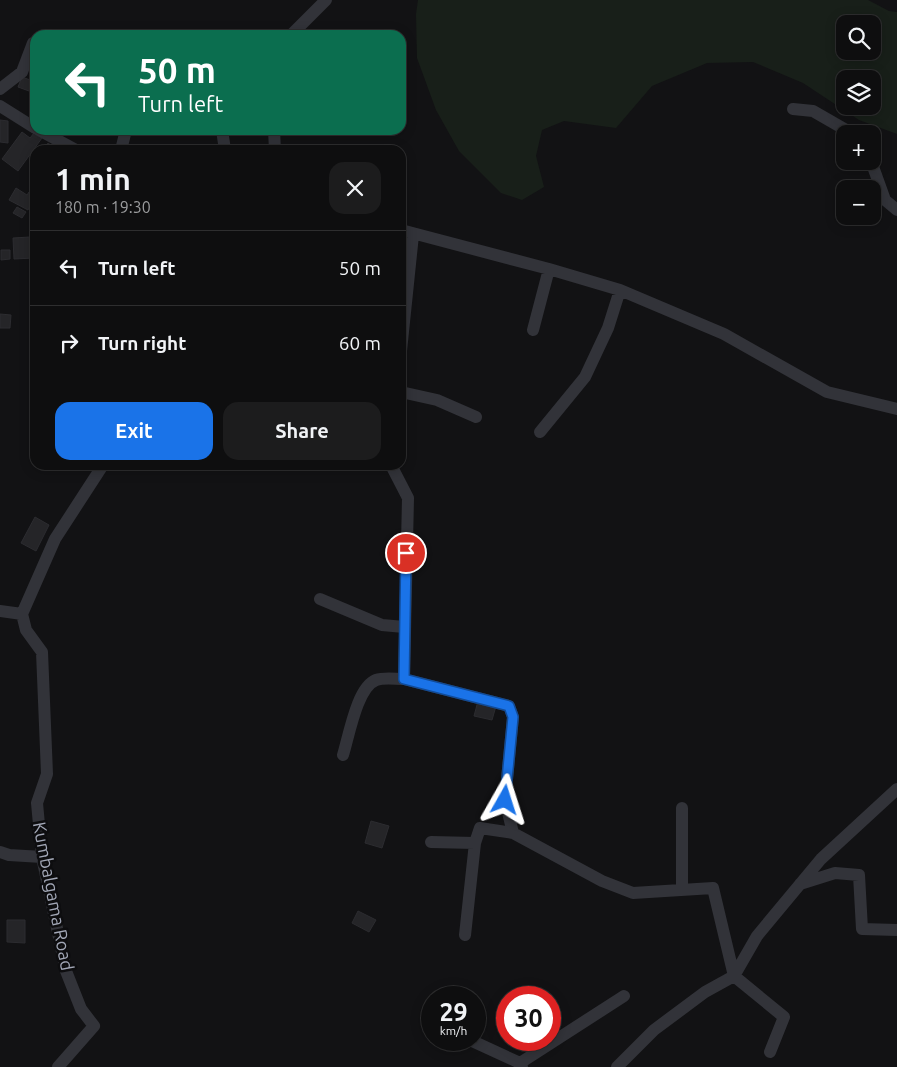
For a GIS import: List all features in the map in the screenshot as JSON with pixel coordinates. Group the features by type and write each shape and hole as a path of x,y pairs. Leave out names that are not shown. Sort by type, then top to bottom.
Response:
{"street":[{"path":"296,30 326,0"},
{"path":"0,89 22,72 30,51"},
{"path":"0,106 30,125"},
{"path":"793,110 813,111 837,125"},
{"path":"48,135 67,145"},
{"path":"874,170 884,200 897,210"},
{"path":"406,252 407,232 549,269 620,290 724,334 827,392 897,409"},
{"path":"534,330 549,269"},
{"path":"540,432 586,377 608,328 620,290"},
{"path":"406,393 437,400 476,417"},
{"path":"0,612 22,614 55,539 100,470"},
{"path":"394,470 408,498 404,679"},
{"path":"320,600 382,625 404,627"},
{"name":"Kumbalgama Road","path":"22,614 26,630 42,652 47,774 36,803 42,857 66,970 82,1009 94,1026 58,1067"},
{"path":"343,755 359,700 367,685 378,679 404,679 509,706 513,717 505,800 512,832"},
{"path":"617,1067 654,1030 705,992 734,976 757,936 821,859 897,789"},
{"path":"682,808 682,890"},
{"path":"465,935 475,843 480,828 512,832 602,881 633,893 712,888 734,976 784,1017 770,1052"},
{"path":"431,842 475,843"},
{"path":"0,852 9,855 42,857"},
{"path":"800,884 835,873 859,875 862,929 897,930"},
{"path":"486,1048 521,1065 624,996"}],"shaded area":[{"path":"418,0 868,0 889,11 897,12 897,134 881,128 881,125 873,125 851,115 881,115 881,70 836,70 836,105 803,83 753,62 707,63 652,86 616,128 564,121 542,130 536,156 544,187 522,200 501,193 459,151 436,110 417,58 416,14"}],"building":[{"path":"22,77 30,80 29,91 18,87"},
{"path":"0,120 8,121 8,143 0,142"},
{"path":"22,132 30,138 32,135 37,135 42,138 37,145 30,145 30,154 18,171 2,159"},
{"path":"16,188 27,195 30,193 30,206 28,210 9,200"},
{"path":"17,207 26,212 22,218 13,213"},
{"path":"30,237 30,258 14,259 13,238"},
{"path":"1,250 10,250 10,259 1,260"},
{"path":"0,314 11,315 10,328 0,328"},
{"path":"35,517 49,525 36,551 21,543"},
{"path":"478,701 496,706 492,720 474,716"},
{"path":"371,821 389,826 382,848 365,843"},
{"path":"358,911 376,920 369,932 352,923"},
{"path":"7,920 25,920 25,943 7,942"}],"route":[{"path":"406,553 404,679 509,706 513,717 505,800"}]}
